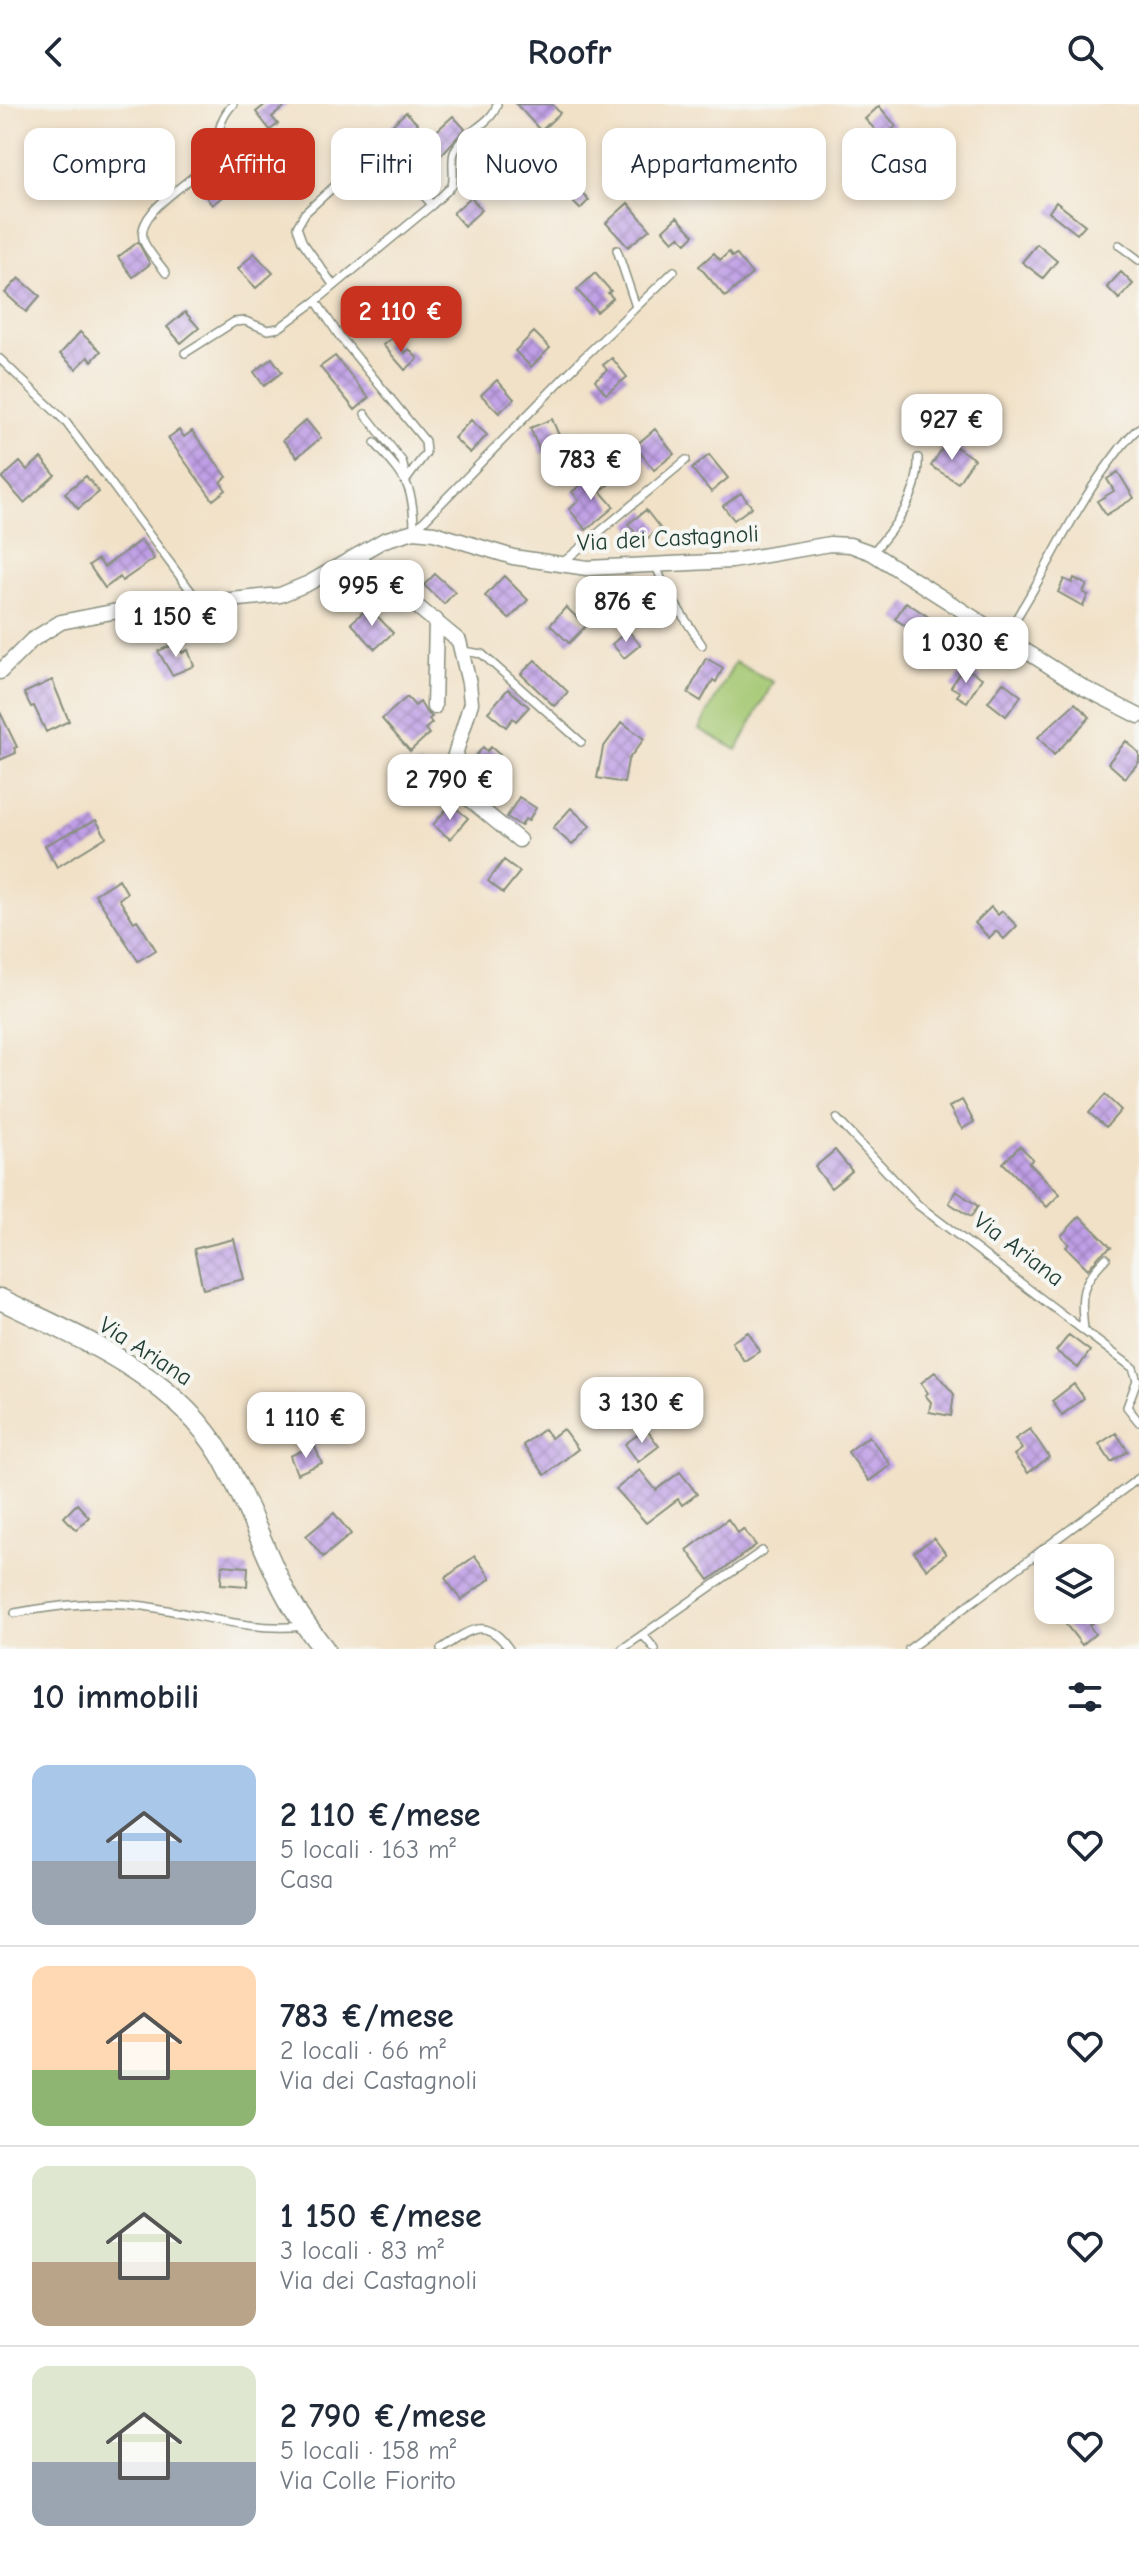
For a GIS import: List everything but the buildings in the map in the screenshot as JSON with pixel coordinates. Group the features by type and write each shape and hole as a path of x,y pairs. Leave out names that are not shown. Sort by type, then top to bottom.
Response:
{"main road":[{"name":"Via Ariana","path":"0,1299 125,1364 168,1393 193,1417 225,1463 284,1591 324,1649"}],"street":[{"path":"0,672 32,640 61,622 104,613 287,593 389,537 414,531"},
{"name":"Via dei Castagnoli","path":"414,531 430,532 500,554 595,568 732,561 830,544 850,545 872,553 1084,688 1139,716"},
{"path":"356,556 457,638 463,651 471,703 454,758 455,778 464,795 519,840"},
{"path":"434,707 436,620"}],"lane":[{"path":"166,273 144,242 144,223 154,210 211,160 220,122 233,104"},
{"path":"185,353 234,322 245,321 268,330 279,328 316,301 452,186 453,155 458,145 495,112 497,104"},
{"path":"331,189 299,222 299,237 334,286"},
{"path":"428,200 432,205"},
{"path":"1119,245 1139,260"},
{"path":"617,250 636,307"},
{"path":"414,531 674,271"},
{"path":"316,301 334,329 425,441 426,453 407,479"},
{"path":"0,359 49,403 73,431 200,604"},
{"path":"365,414 402,461 413,507 414,531"},
{"path":"1004,637 1028,602 1089,490 1139,428"},
{"path":"375,443 407,479"},
{"path":"872,553 891,531 916,488 918,458"},
{"path":"561,565 686,460"},
{"path":"656,566 671,599 702,645"},
{"path":"463,651 477,652 487,658 581,742"},
{"name":"Via Ariana","path":"837,1119 918,1205 1136,1372 1137,1384 1127,1407 1139,1422"},
{"path":"1084,1331 1084,1285 1106,1258"},
{"path":"909,1649 1139,1478"},
{"path":"622,1649 762,1551"},
{"path":"15,1613 109,1603 143,1606 257,1627 306,1626"},
{"path":"441,1649 467,1632 485,1628 495,1632 509,1649"},
{"path":"643,1635 655,1649"}],"green space":[{"path":"735,662 773,682 737,750 699,729"}]}
